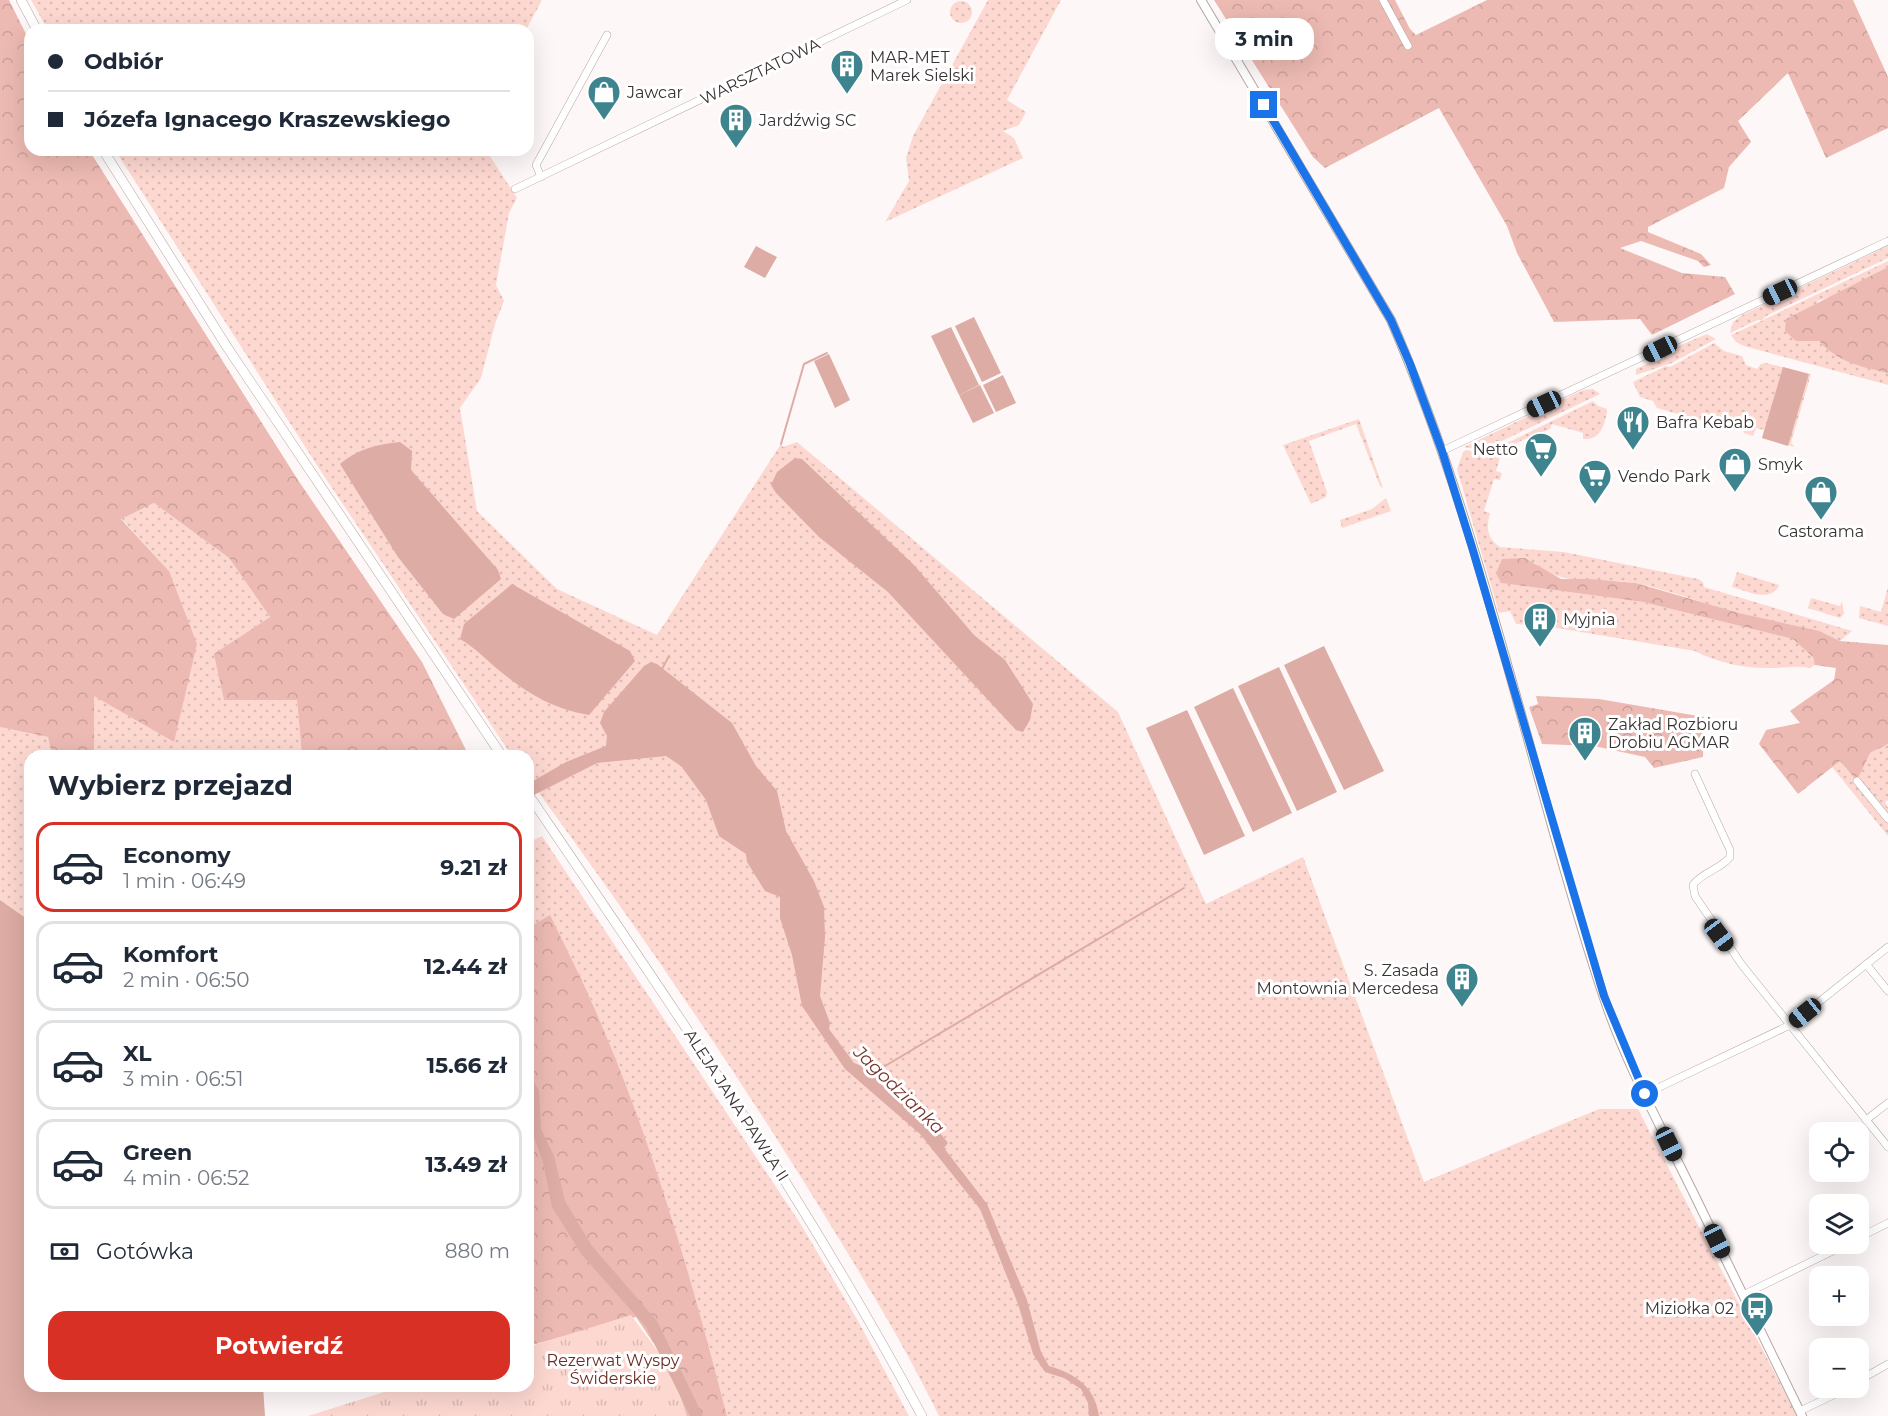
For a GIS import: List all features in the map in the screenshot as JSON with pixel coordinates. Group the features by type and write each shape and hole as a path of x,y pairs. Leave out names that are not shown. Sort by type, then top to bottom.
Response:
{"main road":[{"path":"21,0 34,24"},
{"path":"107,156 227,347 498,750"},
{"name":"ALEJA JANA PAWŁA II","path":"534,802 782,1172 871,1321 922,1416"}],"street":[{"name":"WARSZTATOWA","path":"515,189 907,0"},
{"path":"1201,0 1391,320 1442,451 1604,996 1645,1094 1801,1413 1829,1398"},
{"path":"1383,0 1408,46"},
{"path":"541,177 536,165 607,35"},
{"path":"1442,451 1888,241"},
{"path":"1695,774 1730,850 1730,857 1724,864 1700,876 1693,885 1695,896 1719,935 1888,1147"},
{"path":"1857,781 1888,819"},
{"path":"1645,1094 1790,1026 1888,947"},
{"path":"1866,964 1888,992"},
{"path":"1866,1120 1888,1103"},
{"path":"1869,1232 1888,1223"},
{"path":"1743,1295 1827,1254"},
{"path":"1869,1375 1888,1364"}],"green space":[{"path":"0,0 9,0 24,30 24,156 93,156 298,480 422,662 466,750 301,750 297,700 224,700 214,654 270,617 229,558 154,503 121,519 169,571 197,644 174,742 94,696 94,750 51,750 48,737 0,727"},
{"path":"31,0 542,0 529,24 45,24"},
{"path":"988,0 1061,0 1007,100 1026,112 1019,125 1003,131 1014,138 1023,158 885,222 909,181 906,158 913,136"},
{"path":"1214,0 1395,0 1410,29 1416,35 1487,0 1853,0 1888,77 1888,128 1826,158 1788,73 1738,121 1751,142 1729,167 1724,188 1648,227 1648,232 1701,254 1711,265 1704,267 1698,261 1641,241 1620,248 1682,273 1725,277 1735,294 1652,335 1640,319 1554,322 1517,253 1507,226 1439,108 1325,168 1313,157"},
{"path":"961,1 969,4 972,12 969,20 961,23 953,20 950,12 953,4"},
{"path":"119,156 490,156 517,198 509,213 496,285 504,301 495,324 481,378 460,408 477,511 557,589 657,635 781,444 783,447 797,442 1118,712 1206,904 1303,857 1424,1182 1599,1109 1638,1109 1797,1416 939,1416 911,1361 865,1282 748,1094 640,935 534,786 534,750 508,750 322,473"},
{"path":"1888,246 1888,258 1768,315 1762,320 1730,333 1733,322 1742,315"},
{"path":"1888,261 1888,267 1842,293 1818,301 1796,341 1819,341 1842,359 1888,373 1888,385 1744,346 1736,342 1731,335"},
{"path":"1888,267 1888,373 1842,359 1819,341 1796,341 1785,331 1786,319"},
{"path":"1707,334 1716,339 1672,363 1636,375 1636,369 1654,361 1652,357"},
{"path":"1714,343 1724,351 1742,356 1746,365 1757,369 1761,364 1766,363 1811,374 1791,443 1795,447 1762,438 1764,430 1756,428 1753,436 1744,433 1739,422 1731,420 1727,425 1720,426 1657,408 1653,401 1640,397 1633,382 1666,366 1670,367"},
{"path":"1593,389 1600,394 1483,450 1464,447 1583,390"},
{"path":"1593,401 1598,406 1607,409 1603,427 1594,437 1583,439 1583,433 1552,424 1550,429 1518,442 1509,451 1497,448"},
{"path":"1359,419 1383,488 1380,486 1356,424 1309,441 1327,492 1326,497 1311,504 1283,445"},
{"path":"1466,450 1483,453 1489,450 1501,454 1496,471 1502,473 1500,480 1494,479 1484,511 1490,513 1488,528 1490,536 1500,547 1564,552 1698,579 1703,582 1704,587 1852,631 1840,641 1803,628 1738,613 1636,583 1569,579 1556,576 1535,563 1502,583 1643,602 1794,639 1813,657 1815,665 1810,668 1743,666 1722,662 1695,651 1551,627 1516,624 1510,611 1499,613 1457,469 1463,452"},
{"path":"1386,498 1391,511 1342,528 1340,520 1372,509"},
{"path":"154,503 229,558 270,617 215,654 224,699 297,700 301,750 94,750 94,695 174,742 169,571 121,518"},
{"path":"1525,558 1561,579 1636,583 1739,613 1819,631 1840,641 1888,645 1888,744 1870,753 1857,781 1840,761 1798,794 1759,744 1766,730 1800,723 1790,711 1834,680 1836,668 1815,665 1813,657 1793,639 1643,602 1501,583 1496,573 1502,559"},
{"path":"1737,572 1779,586 1770,594 1764,595 1732,587"},
{"path":"1888,587 1888,626 1859,618 1860,606 1881,612"},
{"path":"1811,598 1840,606 1842,601 1844,614 1840,618 1808,608"},
{"path":"1536,696 1599,699 1704,717 1703,757 1654,768 1645,757 1594,746 1542,744 1529,707 1538,704"},
{"path":"0,727 48,737 51,750 24,750 24,917 0,900"},
{"path":"1888,744 1888,800 1885,802 1888,808 1888,836 1832,767 1840,761 1857,781 1870,753"},
{"path":"542,836 800,1223 858,1321 909,1416 727,1416 670,1213 654,1162 617,1063 586,989 550,916 534,925 534,840"},
{"path":"550,915 592,1002 617,1063 670,1212 727,1416 686,1416 666,1362 636,1317 534,1344 534,924"},
{"name":"Rezerwat Wyspy Świderskie","path":"631,1315 671,1369 687,1416 308,1416 384,1392 534,1392 534,1345"}],"shaded area":[{"path":"756,246 777,257 765,278 744,267"},
{"path":"974,317 1001,373 982,382 955,326"},
{"path":"951,327 979,385 959,395 931,336"},
{"path":"829,354 850,400 835,408 814,361"},
{"path":"1783,367 1809,374 1788,446 1762,438"},
{"path":"1003,375 1016,403 996,412 983,385"},
{"path":"980,385 994,413 973,423 959,395"},
{"path":"400,442 412,451 411,470 498,570 501,579 454,619 443,614 398,557 340,464 368,448"},
{"path":"795,458 802,459 914,565 974,635 1005,660 1033,704 1030,720 1023,732 1016,730 888,592 819,537 776,493 771,485 777,472"},
{"path":"512,584 630,651 635,661 589,715 564,709 532,694 460,639 464,624"},
{"path":"1324,646 1384,771 1344,790 1284,665"},
{"path":"651,662 657,664 732,723 756,766 777,791 786,831 814,881 824,907 825,937 820,996 830,1023 829,1029 854,1063 877,1072 877,1081 922,1120 925,1114 948,1143 944,1148 987,1204 1027,1300 1041,1352 1049,1366 1068,1373 1083,1383 1093,1397 1099,1416 1089,1416 1088,1403 1081,1389 1064,1378 1045,1372 1033,1354 1018,1304 980,1209 920,1134 845,1069 802,1006 792,955 780,918 780,897 765,891 747,862 746,854 719,836 706,800 681,766 666,756 597,763 534,795 534,781 566,762 606,746 607,736 600,723 604,712 644,666"},
{"path":"1279,667 1337,792 1297,811 1238,686"},
{"path":"1233,688 1292,813 1253,832 1194,707"},
{"path":"1187,710 1245,836 1204,855 1146,728"},
{"path":"0,900 24,917 24,1392 263,1392 265,1416 0,1416"},
{"path":"534,1082 539,1091 541,1129 554,1156 565,1201 592,1246 657,1321 703,1416 690,1416 646,1327 582,1255 552,1207 543,1162 534,1138"}],"waterway":[{"path":"781,444 804,364 827,353"},
{"path":"662,669 669,656"},
{"name":"Jagodzianka","path":"875,1072 1184,888"}],"place":[{"name":"MAR-MET Marek Sielski","path":"847,95"},
{"name":"Jawcar","path":"604,121"},
{"name":"Jardźwig SC","path":"736,149"},
{"name":"Bafra Kebab","path":"1633,451"},
{"name":"Netto","path":"1541,478"},
{"name":"Smyk","path":"1735,493"},
{"name":"Vendo Park","path":"1595,505"},
{"name":"Castorama","path":"1821,521"},
{"name":"Myjnia","path":"1540,648"},
{"name":"Zakład Rozbioru Drobiu AGMAR","path":"1585,762"},
{"name":"S. Zasada Montownia Mercedesa","path":"1462,1008"},
{"name":"Miziołka 02","path":"1757,1337"}],"route":[{"path":"1264,105 1391,320 1410,364 1442,451 1472,547 1547,809 1604,996 1645,1094"}]}
